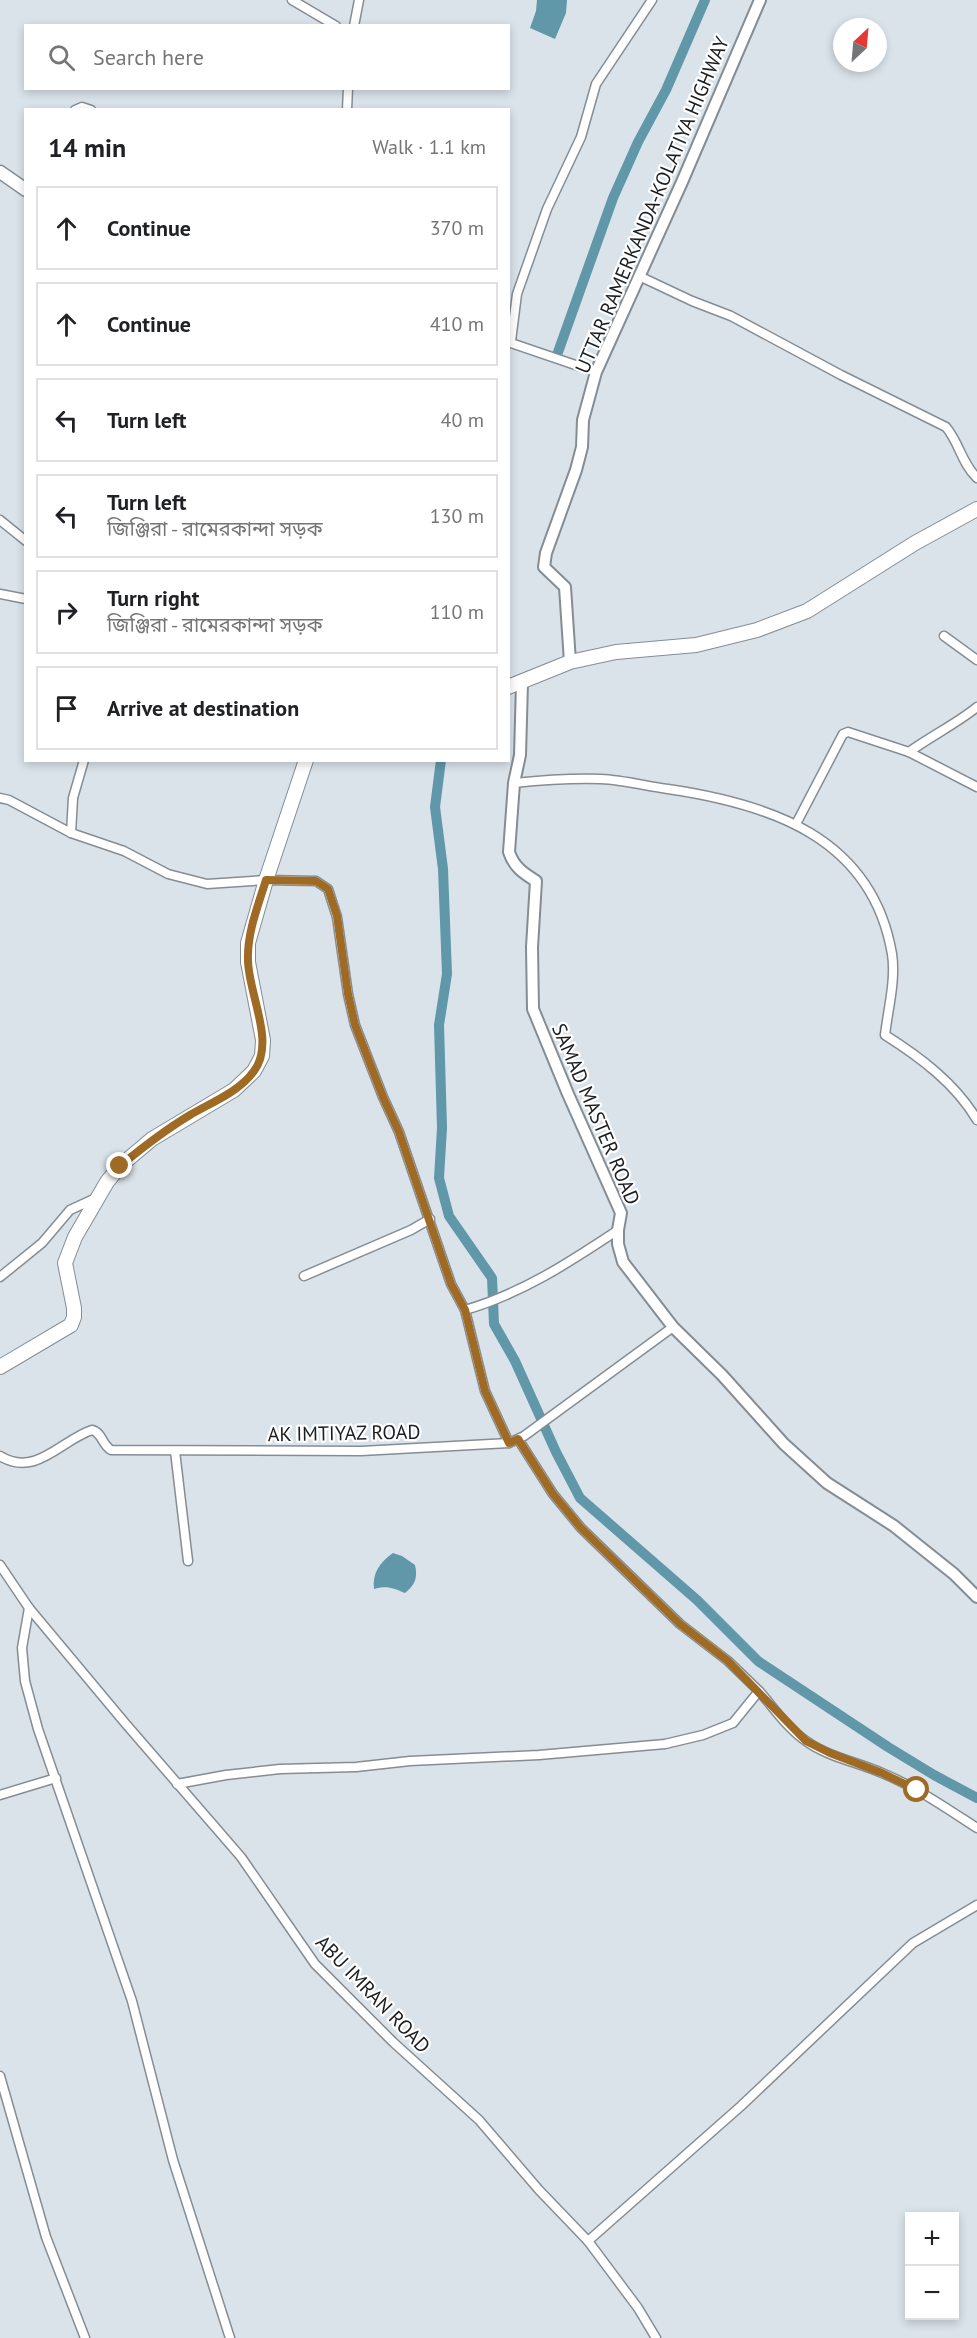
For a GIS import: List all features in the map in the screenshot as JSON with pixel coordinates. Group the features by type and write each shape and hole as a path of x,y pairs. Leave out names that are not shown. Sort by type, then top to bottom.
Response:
{"main road":[{"path":"0,172 24,189"},
{"path":"510,686 570,662 616,652 696,645 757,630 797,615 827,600 915,543 977,509"},
{"path":"0,1367 70,1325 74,1317 74,1308 65,1263 75,1236 96,1198 120,1166 152,1139 234,1090 254,1071 262,1056 263,1040 248,963 248,943 266,880 305,762"}],"street":[{"path":"292,0 333,24"},
{"path":"354,24 359,0"},
{"path":"596,372 510,342 517,294 547,208 581,137 596,84 652,0"},
{"name":"UTTAR RAMERKANDA-KOLATIYA HIGHWAY","path":"570,662 565,587 544,567 546,553 582,447 583,420 596,372 760,0"},
{"path":"347,108 348,90"},
{"path":"639,276 731,316 833,371 946,427 956,438 967,468 977,478"},
{"path":"0,519 24,539"},
{"path":"0,594 24,599"},
{"path":"944,636 977,660"},
{"name":"SAMAD MASTER ROAD","path":"522,682 520,755 514,783 509,852 520,872 536,881 532,947 533,1010 567,1094 621,1213 618,1244 623,1262 673,1327 722,1375 784,1444 827,1484 894,1526 954,1574 977,1597"},
{"path":"909,752 935,734 960,721 977,707"},
{"path":"796,824 843,734 848,732 854,732 909,752 977,787"},
{"path":"71,832 73,798 83,762"},
{"path":"514,783 549,779 614,781 717,796 753,806 809,830 842,856 866,885 885,924 892,956 891,988 885,1035 919,1057 971,1110 977,1120"},
{"path":"0,798 9,800 71,832 124,851 168,874 207,884 266,880 316,881 328,889 337,916 348,994 355,1025 399,1132 451,1284 465,1310 485,1391 509,1443"},
{"path":"0,1277 42,1243 70,1210 96,1198"},
{"path":"304,1276 411,1230 430,1219"},
{"path":"465,1310 503,1296 578,1257 618,1230"},
{"name":"AK IMTIYAZ ROAD","path":"0,1456 20,1464 58,1450 92,1430 99,1434 105,1446 111,1450 362,1451 509,1443 521,1437 673,1327"},
{"path":"521,1437 553,1494 581,1528 680,1624 728,1661 806,1741 917,1790 977,1828"},
{"path":"175,1451 188,1562"},
{"name":"ABU IMRAN ROAD","path":"0,1565 29,1608 241,1857 315,1964 393,2042 478,2120 539,2190 588,2241 638,2308 656,2338"},
{"path":"29,1608 22,1648 25,1681 38,1729 132,2001 173,2160 230,2338"},
{"path":"177,1784 226,1775 280,1769 356,1767 410,1761 539,1755 665,1744 703,1735 733,1723 759,1691"},
{"path":"0,1795 56,1778"},
{"path":"588,2241 741,2106 913,1943 977,1905"},
{"path":"0,2076 46,2237 85,2338"}],"water":[{"path":"537,0 567,0 566,13 555,39 530,28"},
{"path":"393,1553 415,1565 415,1581 405,1593 390,1588 374,1589 374,1578 378,1568"}],"waterway":[{"path":"557,355 613,198 638,142 666,90 705,0"},
{"path":"441,762 435,807 443,869 447,974 439,1025 442,1128 439,1178 449,1216 492,1278 494,1324 515,1361 556,1452 580,1498 697,1600 758,1661 888,1747 977,1798"}],"route":[{"path":"120,1166 152,1139 234,1090 254,1071 262,1056 263,1040 248,963 248,943 266,880 316,881 328,889 337,916 348,994 355,1025 399,1132 451,1284 465,1310 485,1391 509,1443 518,1439 553,1494 581,1528 680,1624 728,1661 806,1741 917,1790"}]}
